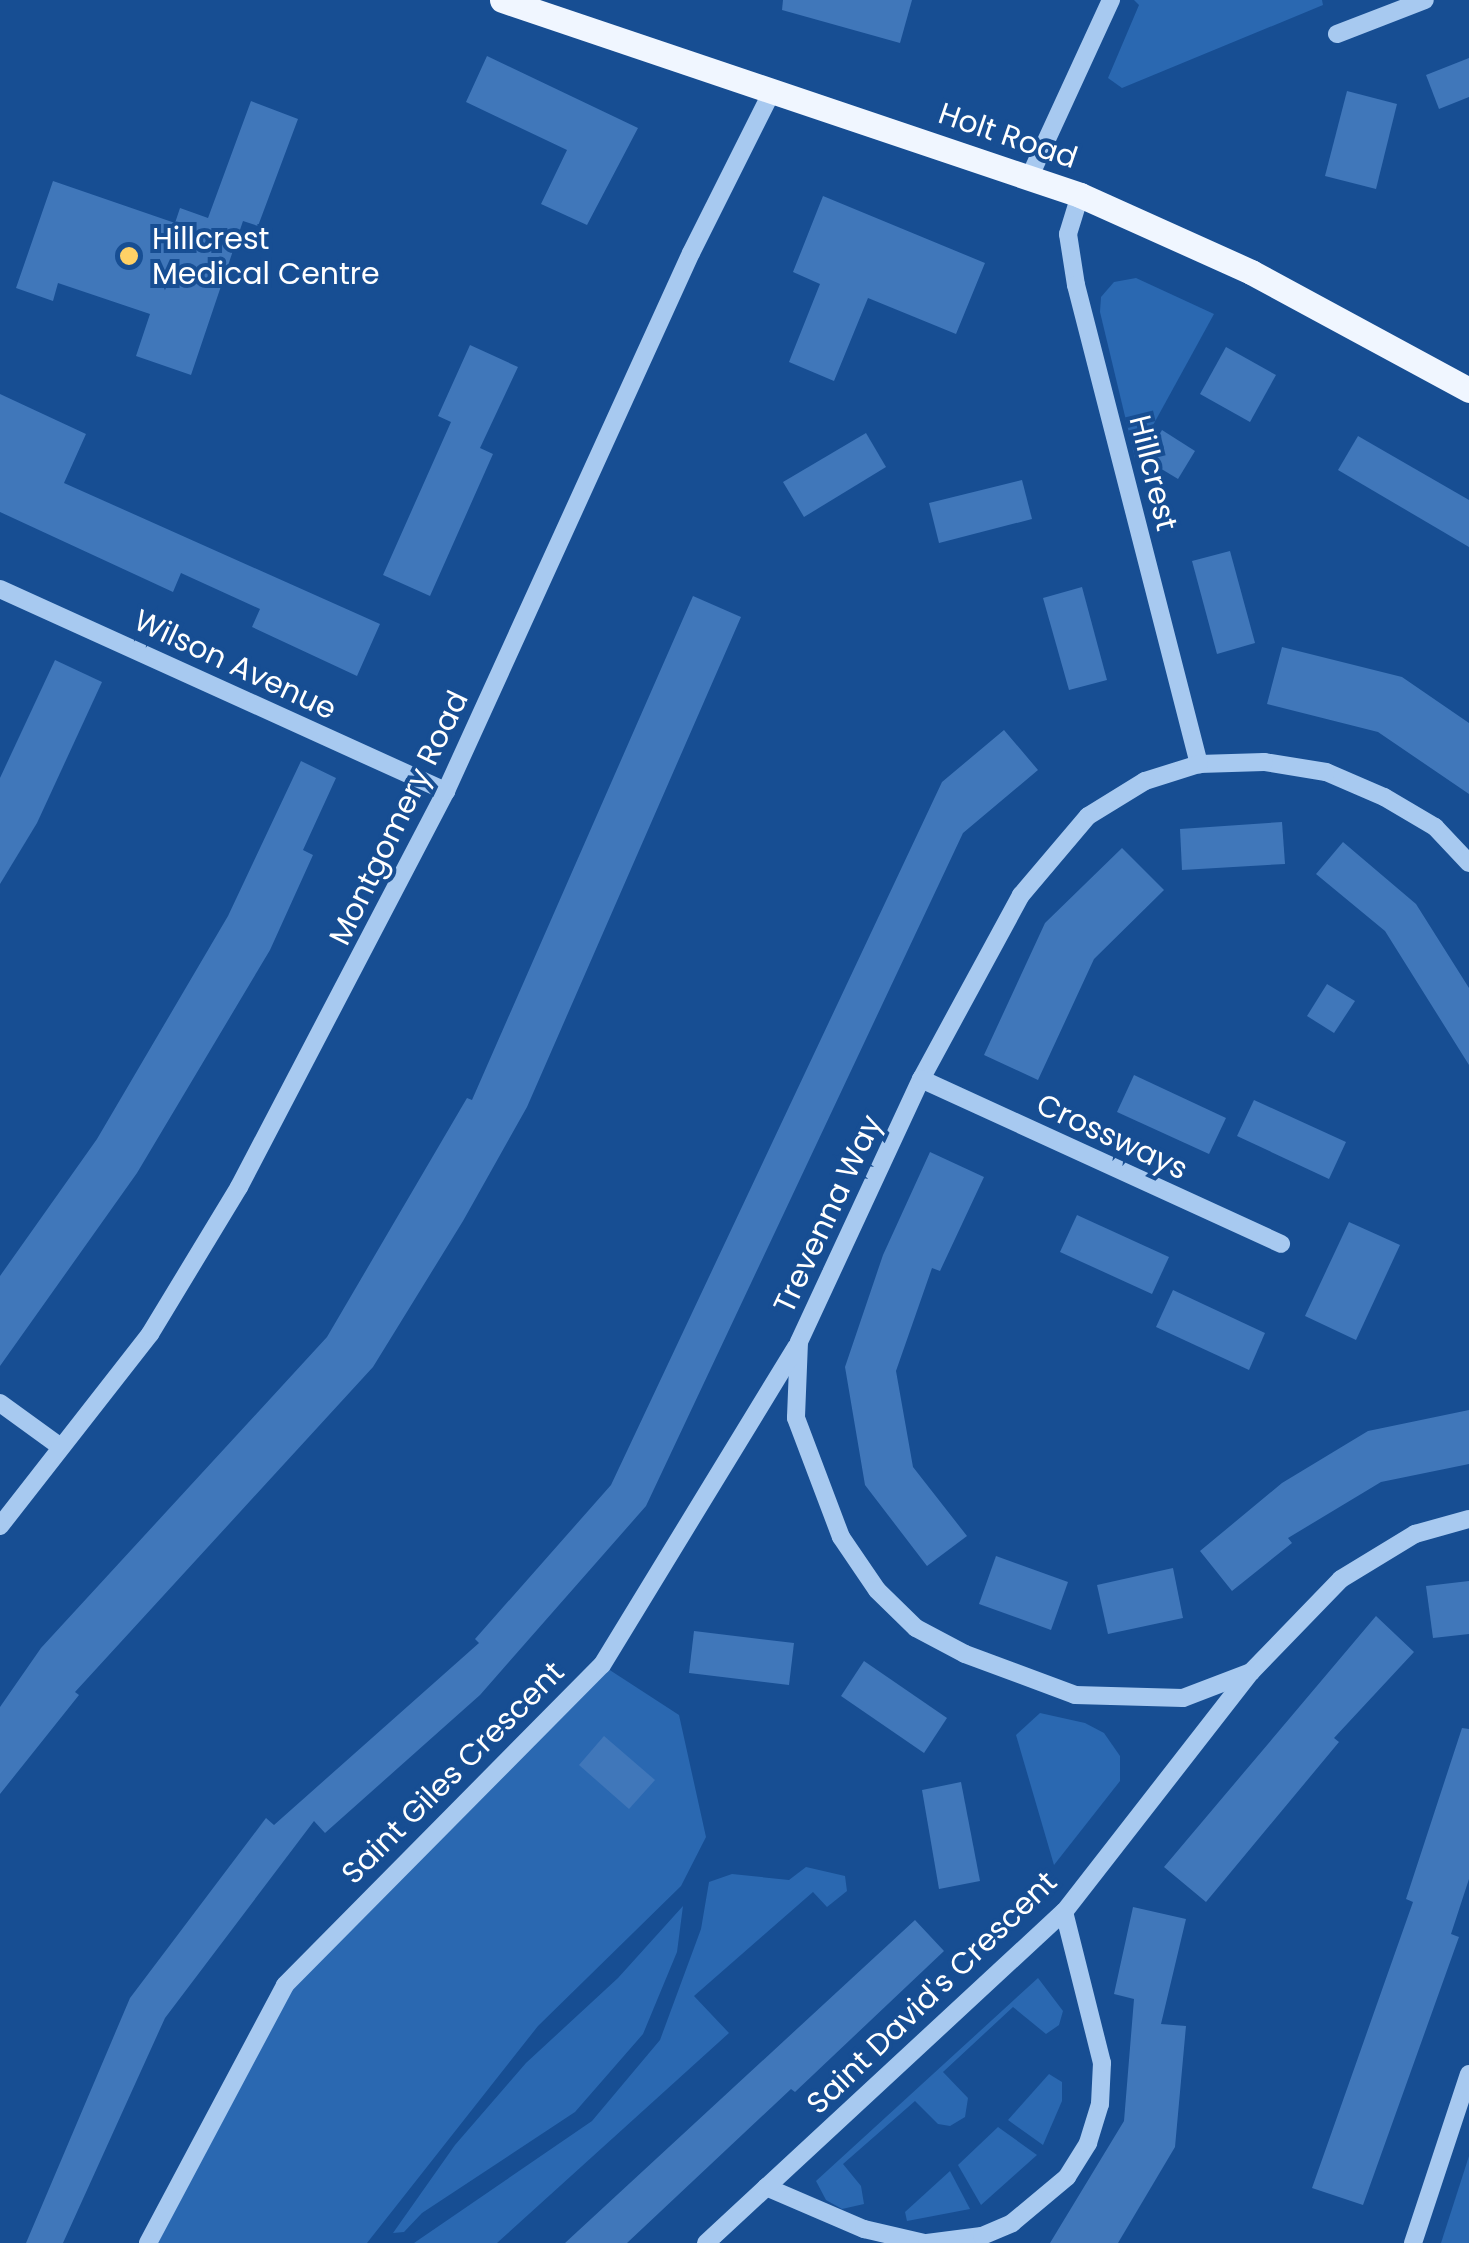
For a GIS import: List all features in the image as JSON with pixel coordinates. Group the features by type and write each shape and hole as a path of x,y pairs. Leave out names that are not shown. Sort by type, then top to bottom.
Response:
{"main road":[{"name":"Holt Road","path":"502,0 1080,195 1298,296 1469,390"}],"street":[{"path":"1337,34 1425,0"},
{"path":"1030,176 1104,2"},
{"name":"Montgomery Road","path":"0,1526 58,1445 150,1334 239,1187 446,791 772,90"},
{"name":"Hillcrest","path":"1080,195 1068,234 1076,285 1199,764"},
{"name":"Wilson Avenue","path":"0,589 446,791"},
{"name":"Trevenna Way","path":"1469,862 1436,828 1326,772 1264,762 1199,764 1144,781 1088,816 1052,853 1020,895 920,1079 799,1342 796,1418 816,1480 841,1537 877,1590 916,1628 1011,1676 1075,1695 1183,1698 1251,1672 1341,1579 1416,1534 1469,1518"},
{"name":"Crossways","path":"920,1079 1281,1244"},
{"name":"Saint Giles Crescent","path":"148,2243 285,1985 602,1664 799,1342"},
{"path":"0,1403 58,1445"},
{"name":"Saint David's Crescent","path":"706,2243 1064,1912 1251,1672"},
{"path":"766,2187 864,2229 925,2243 982,2236 1012,2224 1068,2177 1088,2143 1100,2104 1102,2063 1064,1912"},
{"path":"1413,2243 1469,2074"}],"shaded area":[{"path":"1134,0 1322,0 1323,5 1122,88 1108,78 1139,5"},
{"path":"1136,278 1214,314 1135,458 1100,312 1101,297 1114,282"},
{"path":"602,1665 679,1715 706,1837 681,1886 538,2026 367,2243 148,2243 285,1985"},
{"path":"1040,1713 1085,1723 1104,1733 1120,1756 1120,1781 1054,1865 1016,1735"},
{"path":"806,1867 845,1876 847,1891 827,1907 813,1892 694,1996 729,2033 497,2243 414,2243 592,2121 660,2040 701,1929 709,1882 732,1874 789,1880"},
{"path":"683,1906 677,1952 643,2034 575,2112 422,2213 404,2232 393,2233 455,2145 526,2063 618,1978"},
{"path":"1038,1978 1063,2011 1059,2025 1046,2034 1013,2007 943,2072 968,2098 965,2117 950,2126 938,2124 915,2101 843,2164 861,2186 864,2204 842,2209 826,2200 816,2181"},
{"path":"1049,2074 1062,2082 1062,2101 1043,2145 1008,2120"},
{"path":"998,2127 1037,2155 981,2205 958,2165"},
{"path":"1469,2156 1469,2243 1441,2243"},
{"path":"950,2171 970,2209 907,2221 905,2212"}],"building":[{"path":"783,0 912,0 900,43 782,10"},
{"path":"487,56 638,128 587,225 541,204 567,150 466,102"},
{"path":"1469,58 1469,97 1439,109 1426,75"},
{"path":"1347,91 1397,104 1376,189 1325,176"},
{"name":"Hillcrest Medical Centre","path":"251,101 298,119 258,226 243,221 191,375 136,356 150,314 58,283 53,301 16,288 53,181 175,223 180,208 208,218"},
{"path":"823,196 985,263 956,334 868,298 834,381 789,362 820,284 793,272"},
{"path":"470,345 518,367 480,448 493,454 430,596 383,575 451,422 438,416"},
{"path":"1226,347 1276,375 1250,422 1200,394"},
{"path":"0,394 86,434 64,483 380,624 357,676 252,627 260,609 181,573 173,592 0,512"},
{"path":"1162,430 1195,451 1178,479 1145,459"},
{"path":"866,433 886,467 804,517 783,482"},
{"path":"1358,436 1469,500 1469,547 1338,470"},
{"path":"1022,480 1032,519 939,543 929,503"},
{"path":"1230,551 1255,643 1217,654 1192,561"},
{"path":"1082,587 1107,680 1069,690 1043,598"},
{"path":"693,596 741,617 527,1107 463,1221 373,1367 75,1692 79,1695 0,1794 0,1707 41,1648 327,1337 467,1098 472,1100"},
{"path":"1282,647 1402,677 1469,723 1469,794 1378,732 1267,704"},
{"path":"55,660 102,682 37,823 0,884 0,778"},
{"path":"1004,730 1038,770 963,833 646,1506 480,1695 325,1833 314,1821 165,2018 63,2243 26,2243 130,1998 266,1818 274,1825 479,1643 475,1639 611,1485 942,782"},
{"path":"301,761 336,778 303,850 313,855 270,950 137,1173 0,1366 0,1276 97,1139 228,916"},
{"path":"1282,822 1285,864 1182,870 1180,829"},
{"path":"1343,842 1416,904 1469,988 1469,1065 1385,931 1316,874"},
{"path":"1122,848 1164,890 1094,959 1038,1080 984,1055 1045,923"},
{"path":"1327,984 1355,1001 1334,1033 1307,1016"},
{"path":"1134,1075 1226,1118 1209,1154 1117,1112"},
{"path":"1254,1100 1346,1142 1329,1179 1237,1136"},
{"path":"930,1152 984,1177 940,1271 932,1268 896,1371 913,1467 967,1536 927,1566 865,1485 845,1367 883,1255"},
{"path":"1077,1215 1169,1257 1152,1294 1060,1252"},
{"path":"1349,1222 1400,1245 1356,1340 1305,1316"},
{"path":"1173,1290 1265,1333 1249,1370 1156,1327"},
{"path":"1469,1410 1469,1464 1381,1482 1288,1538 1292,1543 1232,1591 1200,1551 1282,1483 1368,1431"},
{"path":"996,1556 1068,1582 1051,1630 979,1604"},
{"path":"1173,1568 1183,1618 1108,1634 1097,1585"},
{"path":"1469,1581 1469,1634 1433,1638 1426,1586"},
{"path":"1376,1616 1414,1652 1334,1738 1339,1742 1206,1902 1164,1867"},
{"path":"694,1631 794,1643 789,1685 689,1673"},
{"path":"864,1661 947,1718 924,1753 841,1696"},
{"path":"1462,1728 1469,1729 1469,1879 1451,1934 1459,1937 1363,2205 1312,2188 1413,1902 1406,1899"},
{"path":"604,1736 655,1780 629,1809 579,1765"},
{"path":"961,1782 980,1881 939,1889 922,1790"},
{"path":"1133,1907 1186,1919 1161,2024 1186,2026 1175,2147 1118,2243 1050,2243 1124,2121 1134,1999 1114,1994"},
{"path":"915,1920 944,1951 795,2092 791,2089 627,2243 565,2243"}],"place":[{"name":"Hillcrest Medical Centre","path":"129,256"}]}
